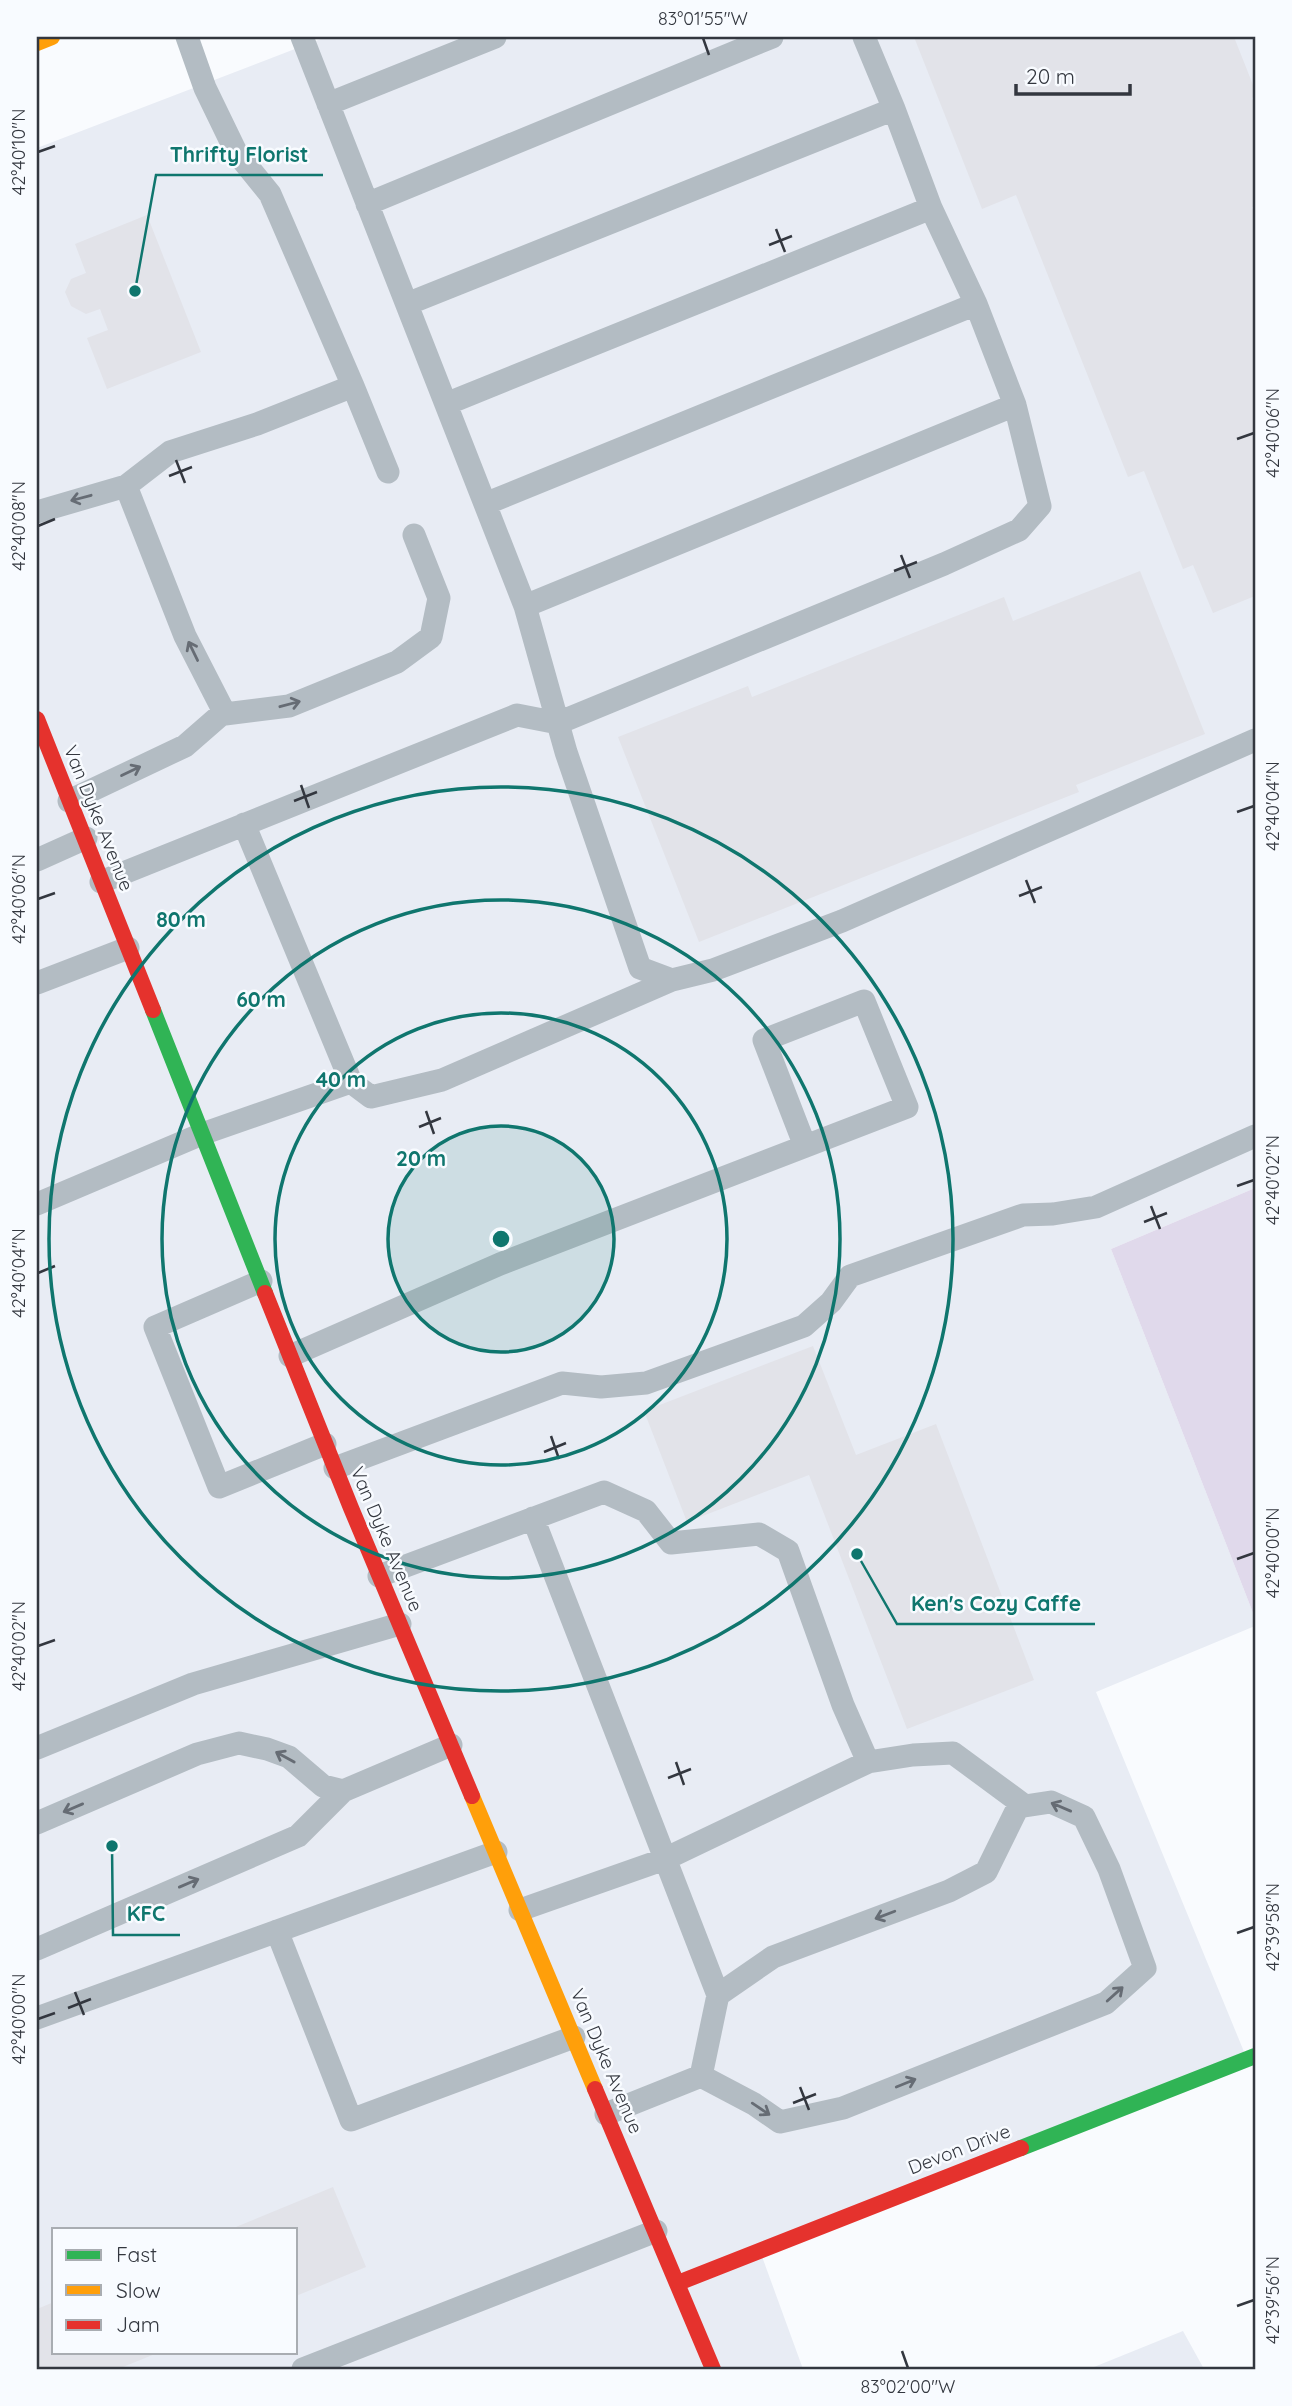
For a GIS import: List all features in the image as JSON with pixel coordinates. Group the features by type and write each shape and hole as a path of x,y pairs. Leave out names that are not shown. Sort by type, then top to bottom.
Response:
{"main road":[{"path":"37,43 52,37"},
{"name":"Van Dyke Avenue","path":"37,719 379,1576 713,2369"},
{"name":"Devon Drive","path":"678,2283 1255,2056"}],"lane":[{"path":"187,37 205,88 236,152 270,194 388,472"},
{"path":"302,37 525,606 558,723 640,968 672,980"},
{"path":"328,104 495,37"},
{"path":"367,204 772,37"},
{"path":"101,882 517,715 558,723 944,565 1019,530 1040,506 1015,405 976,304 931,208 864,37"},
{"path":"407,304 894,109"},
{"path":"446,404 931,208"},
{"path":"485,503 976,304"},
{"path":"37,512 126,486 170,453 257,424 353,386"},
{"path":"525,606 1015,405"},
{"path":"126,486 186,636 225,714 289,706 397,662 431,637 439,598 414,535"},
{"path":"69,801 184,746 224,712"},
{"path":"244,824 351,1082 371,1097 442,1080 672,980 713,970 842,921 1255,740"},
{"path":"37,860 86,838"},
{"path":"37,983 128,948"},
{"path":"290,1356 500,1264 908,1107 863,1002 764,1040 805,1146"},
{"path":"37,1204 202,1134 351,1082"},
{"path":"335,1468 562,1383 601,1387 646,1383 686,1369 804,1326 831,1301 850,1276 1023,1215 1053,1214 1096,1207 1255,1136"},
{"path":"261,1281 155,1326 160,1339 219,1487 325,1444"},
{"path":"379,1576 604,1492 646,1511 671,1543 760,1534 788,1551 843,1704 868,1762"},
{"path":"533,1518 718,1995 701,2076"},
{"path":"37,1748 193,1684 400,1625"},
{"path":"37,1823 197,1754 239,1743 289,1757 323,1786 343,1791"},
{"path":"37,1949 298,1836 343,1791 451,1745"},
{"path":"520,1910 665,1859 868,1762 913,1755 953,1753 1025,1806"},
{"path":"606,2114 701,2076 754,2104 780,2122 843,2108 1106,2003 1145,1968 1109,1869 1084,1817 1051,1802 1018,1807 986,1872 949,1891 773,1957 718,1995"},
{"path":"37,2018 496,1853"},
{"path":"277,1931 351,2120 574,2037"},
{"path":"303,2369 656,2231"}],"shaded area":[{"path":"326,37 1255,37 1255,1188 1111,1249 1255,1618 1255,1626 1096,1692 1247,2059 760,2251 803,2369 37,2369 37,148"},
{"path":"1255,1188 1255,1618 1111,1249"},
{"path":"1183,2331 1204,2369 1089,2369"}],"building":[{"path":"914,37 1234,37 1255,90 1255,96 1252,98 1255,107 1255,206 1252,207 1255,216 1255,596 1213,613 1193,565 1183,569 1144,471 1128,477 1016,195 982,209"},
{"path":"147,215 201,352 107,389 87,338 108,330 100,309 86,314 71,306 65,292 71,279 86,273 75,244"},
{"path":"1140,571 1205,734 1076,785 1079,792 699,942 618,737 748,686 752,697 1004,597 1013,621"},
{"path":"813,1346 856,1455 936,1424 1034,1680 907,1729 809,1475 687,1522 644,1411"},
{"path":"333,2187 366,2267 298,2295 298,2228 233,2228"},
{"path":"52,2303 52,2354 155,2354 118,2369 37,2369 37,2309"}],"traffic: fast":[{"path":"153,1010 265,1293"},
{"path":"1021,2148 1255,2056"}],"traffic: slow":[{"path":"37,43 52,37"},
{"path":"472,1796 595,2089"}],"traffic: jam":[{"path":"37,719 153,1010"},
{"path":"265,1293 351,1508 472,1796"},
{"path":"595,2089 713,2369"},
{"path":"678,2283 1021,2148"}],"place":[{"name":"Thrifty Florist","path":"135,291"},
{"name":"Ken's Cozy Caffe","path":"857,1554"},
{"name":"KFC","path":"112,1846"}]}
